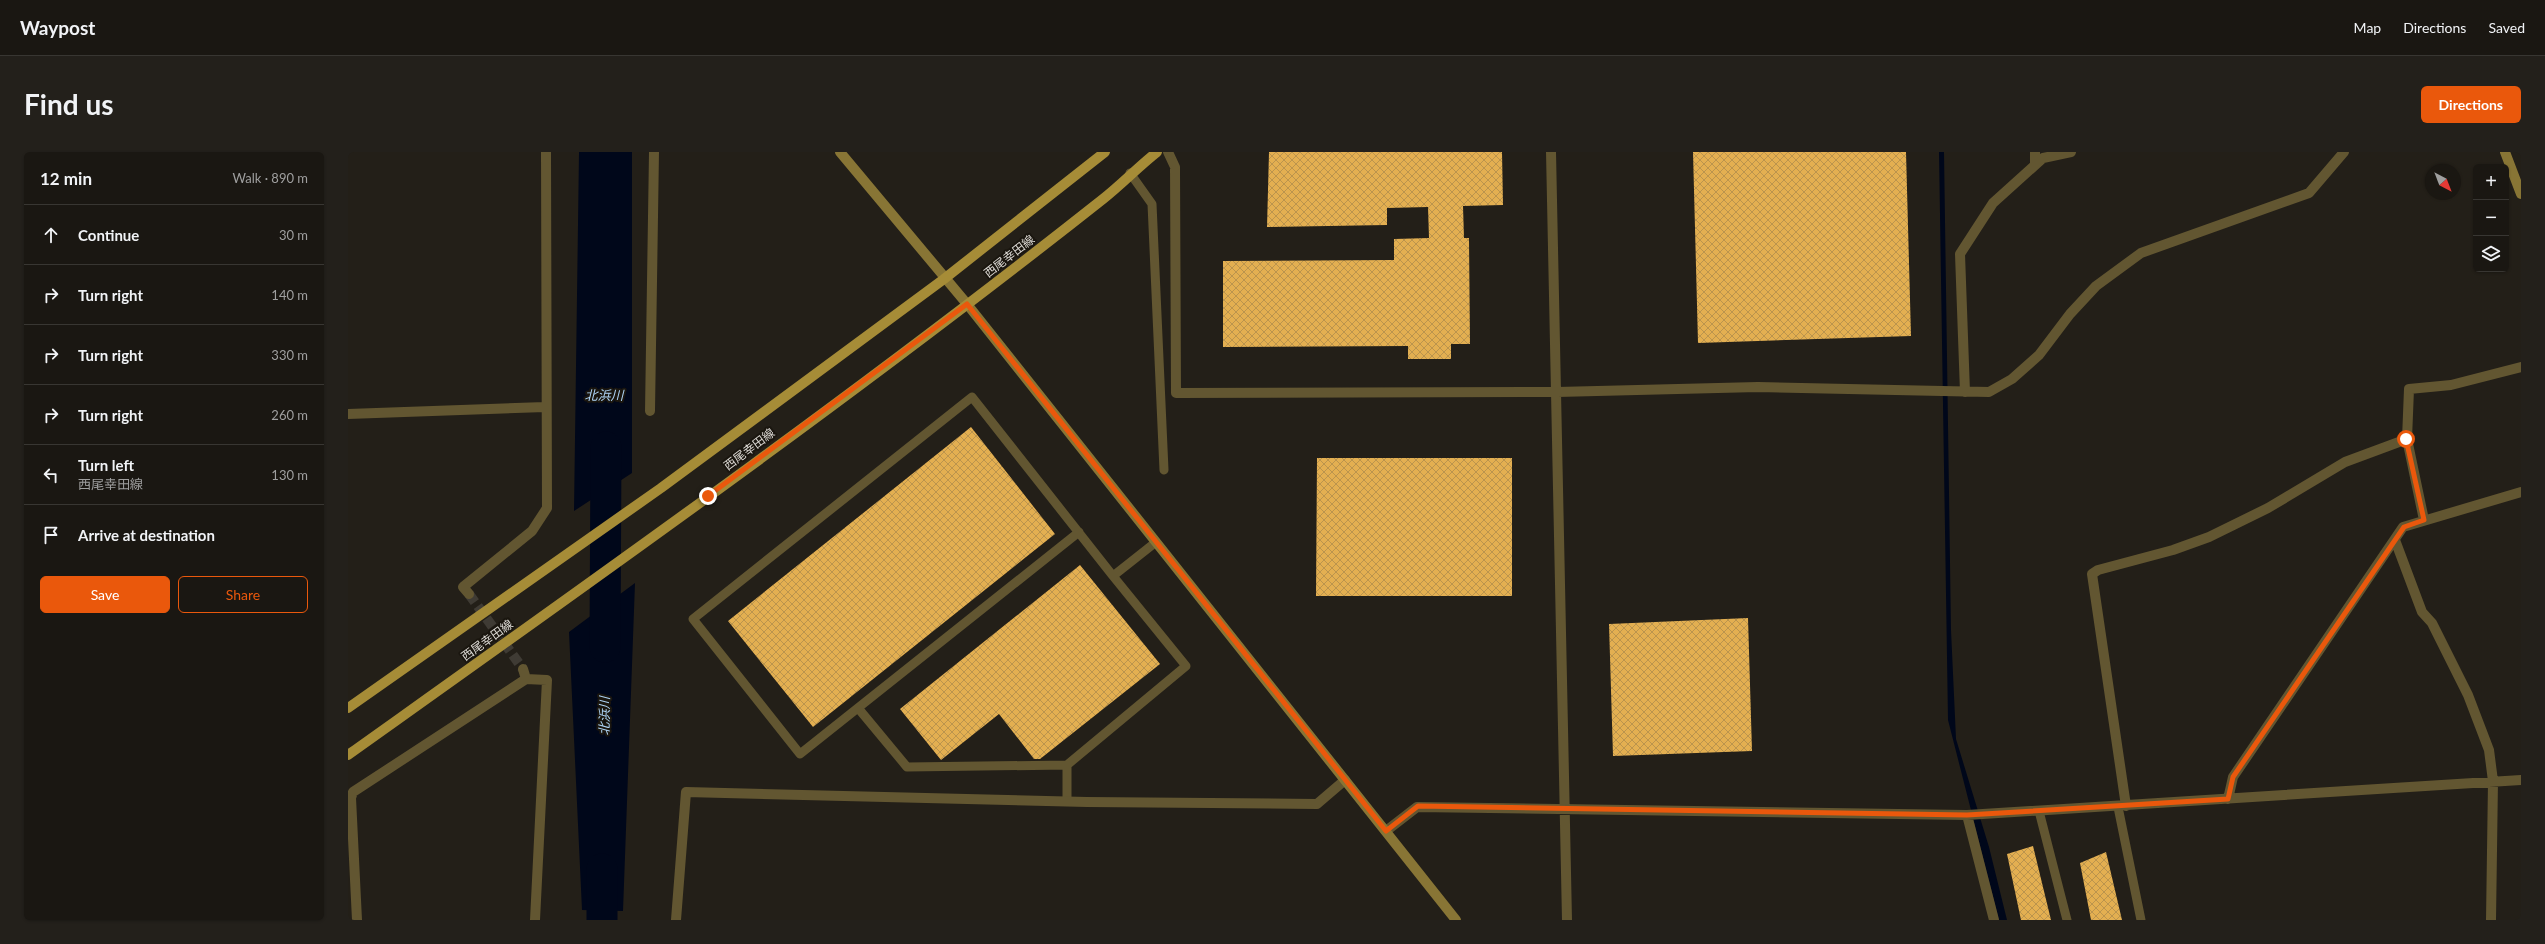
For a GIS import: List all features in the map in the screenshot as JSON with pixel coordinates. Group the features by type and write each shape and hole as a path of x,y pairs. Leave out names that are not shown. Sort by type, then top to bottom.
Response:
{"main road":[{"name":"西尾幸田線","path":"348,708 661,488 944,279 1105,152"},
{"name":"西尾幸田線","path":"348,755 667,527 967,304 1106,196 1130,173 1156,152"}],"street":[{"path":"469,594 463,587 532,531 547,508 545,407 546,152"},
{"path":"650,411 654,152"},
{"path":"840,152 944,279 967,304 1456,920"},
{"path":"1168,152 1175,167 1176,392 1557,392 1758,387 1989,392 2012,379 2039,355 2070,314 2096,286 2141,253 2309,193 2344,152"},
{"path":"1551,152 1567,920"},
{"path":"2035,152 2035,164"},
{"path":"1965,392 1960,254 1993,203 2035,164 2042,158 2071,152"},
{"path":"2506,152 2521,194"},
{"path":"2424,520 2406,439 2409,389 2451,385 2521,367"},
{"path":"348,414 545,407"},
{"path":"2122,806 2092,574 2098,570 2174,550 2209,537 2268,508 2345,462 2406,439"},
{"path":"2228,799 2233,777 2404,527 2521,492"},
{"path":"2395,540 2422,612 2432,623 2468,694 2489,750 2493,781 2491,920"},
{"path":"357,920 351,798 353,792 524,674 547,680 535,920"},
{"path":"676,920 686,792 1067,801 1317,804 1345,780"},
{"path":"1386,831 1418,806 1565,810 1967,815 2521,780"},
{"path":"1967,815 1994,920"}],"lane":[{"path":"1130,173 1152,204 1164,470"},
{"path":"858,708 907,767 1067,765 1186,666 972,397 693,619 800,754 1079,532"},
{"path":"1113,576 1156,542"},
{"path":"1067,765 1067,801"},
{"path":"2122,806 2141,920"},
{"path":"2039,811 2067,920"}],"water":[{"name":"北浜川","path":"579,152 632,152 632,473 574,511"},
{"path":"1939,152 1944,152 1951,630 1956,739 1989,847 2007,920 1999,920 1948,720"},
{"name":"北浜川","path":"635,583 623,911 582,910 569,632"}],"building":[{"path":"1269,152 1502,152 1503,205 1463,206 1464,238 1469,238 1470,344 1451,344 1451,359 1408,359 1408,346 1223,347 1223,261 1394,260 1394,239 1429,238 1428,207 1387,208 1387,225 1267,227"},
{"path":"1693,152 1906,152 1911,336 1698,343"},
{"path":"971,427 1055,534 813,727 728,621"},
{"path":"1317,458 1512,458 1512,596 1316,596"},
{"path":"1080,565 1160,664 1040,759 1034,759 999,714 941,760 900,709"},
{"path":"1748,618 1752,751 1613,756 1609,624"},
{"path":"2033,846 2051,920 2021,920 2007,854"},
{"path":"2106,852 2122,920 2091,920 2080,863"}],"waterway":[{"name":"北浜川","path":"605,647 606,447"},
{"name":"北浜川","path":"602,869 602,920"}],"tunnel":[{"path":"469,594 523,669"}],"route":[{"path":"708,496 967,304 1386,831 1418,806 1565,810 1967,815 2228,799 2233,777 2404,527 2424,520 2406,439"}]}
